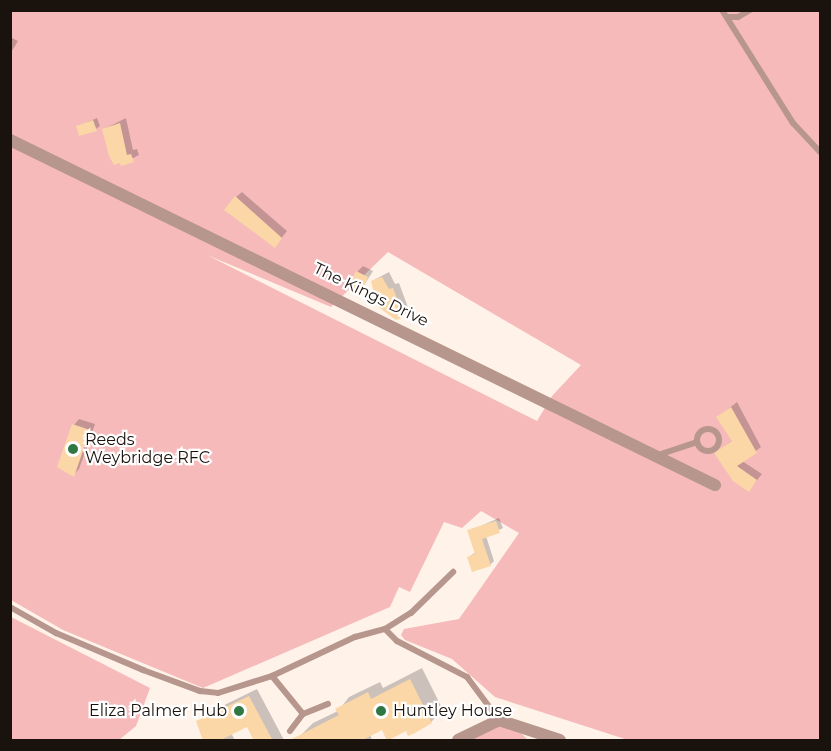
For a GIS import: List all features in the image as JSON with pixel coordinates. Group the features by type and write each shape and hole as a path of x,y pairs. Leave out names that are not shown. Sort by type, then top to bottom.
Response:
{"street":[{"name":"The Kings Drive","path":"10,140 658,455 715,485"},
{"path":"458,741 499,720 534,736 560,741"}],"lane":[{"path":"722,10 793,123 820,152"},
{"path":"727,17 750,10"},
{"path":"658,455 697,442"},
{"path":"10,607 57,633 200,692 218,693 272,676 355,636 385,629 411,612 453,572"},
{"path":"385,629 397,641 467,677 499,720"},
{"path":"272,676 303,714"},
{"path":"290,730 303,714 328,704"}],"shaded area":[{"path":"11,11 820,11 820,740 628,740 495,697 452,659 405,640 401,635 404,629 459,619 519,533 481,511 462,528 444,522 410,592 399,587 390,607 203,688 63,630 11,600","holes":["388,252 581,365 552,396 537,421 207,255 331,307"]},
{"path":"11,617 150,688 136,726 119,740 11,740"},
{"path":"500,725 521,733 528,740 469,740"}],"building":[{"path":"93,120 97,131 79,136 76,126"},
{"path":"120,123 127,155 131,154 134,162 121,166 120,163 114,165 109,156 102,129"},
{"path":"235,196 282,238 275,248 224,210"},
{"path":"356,271 368,277 361,292 349,286"},
{"path":"382,277 389,289 393,288 404,317 396,320 377,306 371,281"},
{"path":"731,407 757,453 737,466 757,480 749,492 733,481 714,453 732,441 716,417"},
{"name":"Reeds Weybridge RFC","path":"72,424 90,430 74,477 57,467"},
{"path":"496,521 500,533 482,539 491,566 472,572 467,557 475,554 467,530"},
{"name":"Huntley House","path":"410,679 432,723 415,733 408,736 406,731 387,741 382,730 361,741 288,741 339,715 335,709 368,692 371,699"},
{"name":"Eliza Palmer Hub","path":"249,696 273,741 254,741 247,727 219,741 203,741 196,721"}],"place":[{"name":"Reeds Weybridge RFC","path":"73,449"},
{"name":"Eliza Palmer Hub","path":"239,711"},
{"name":"Huntley House","path":"381,711"}]}
